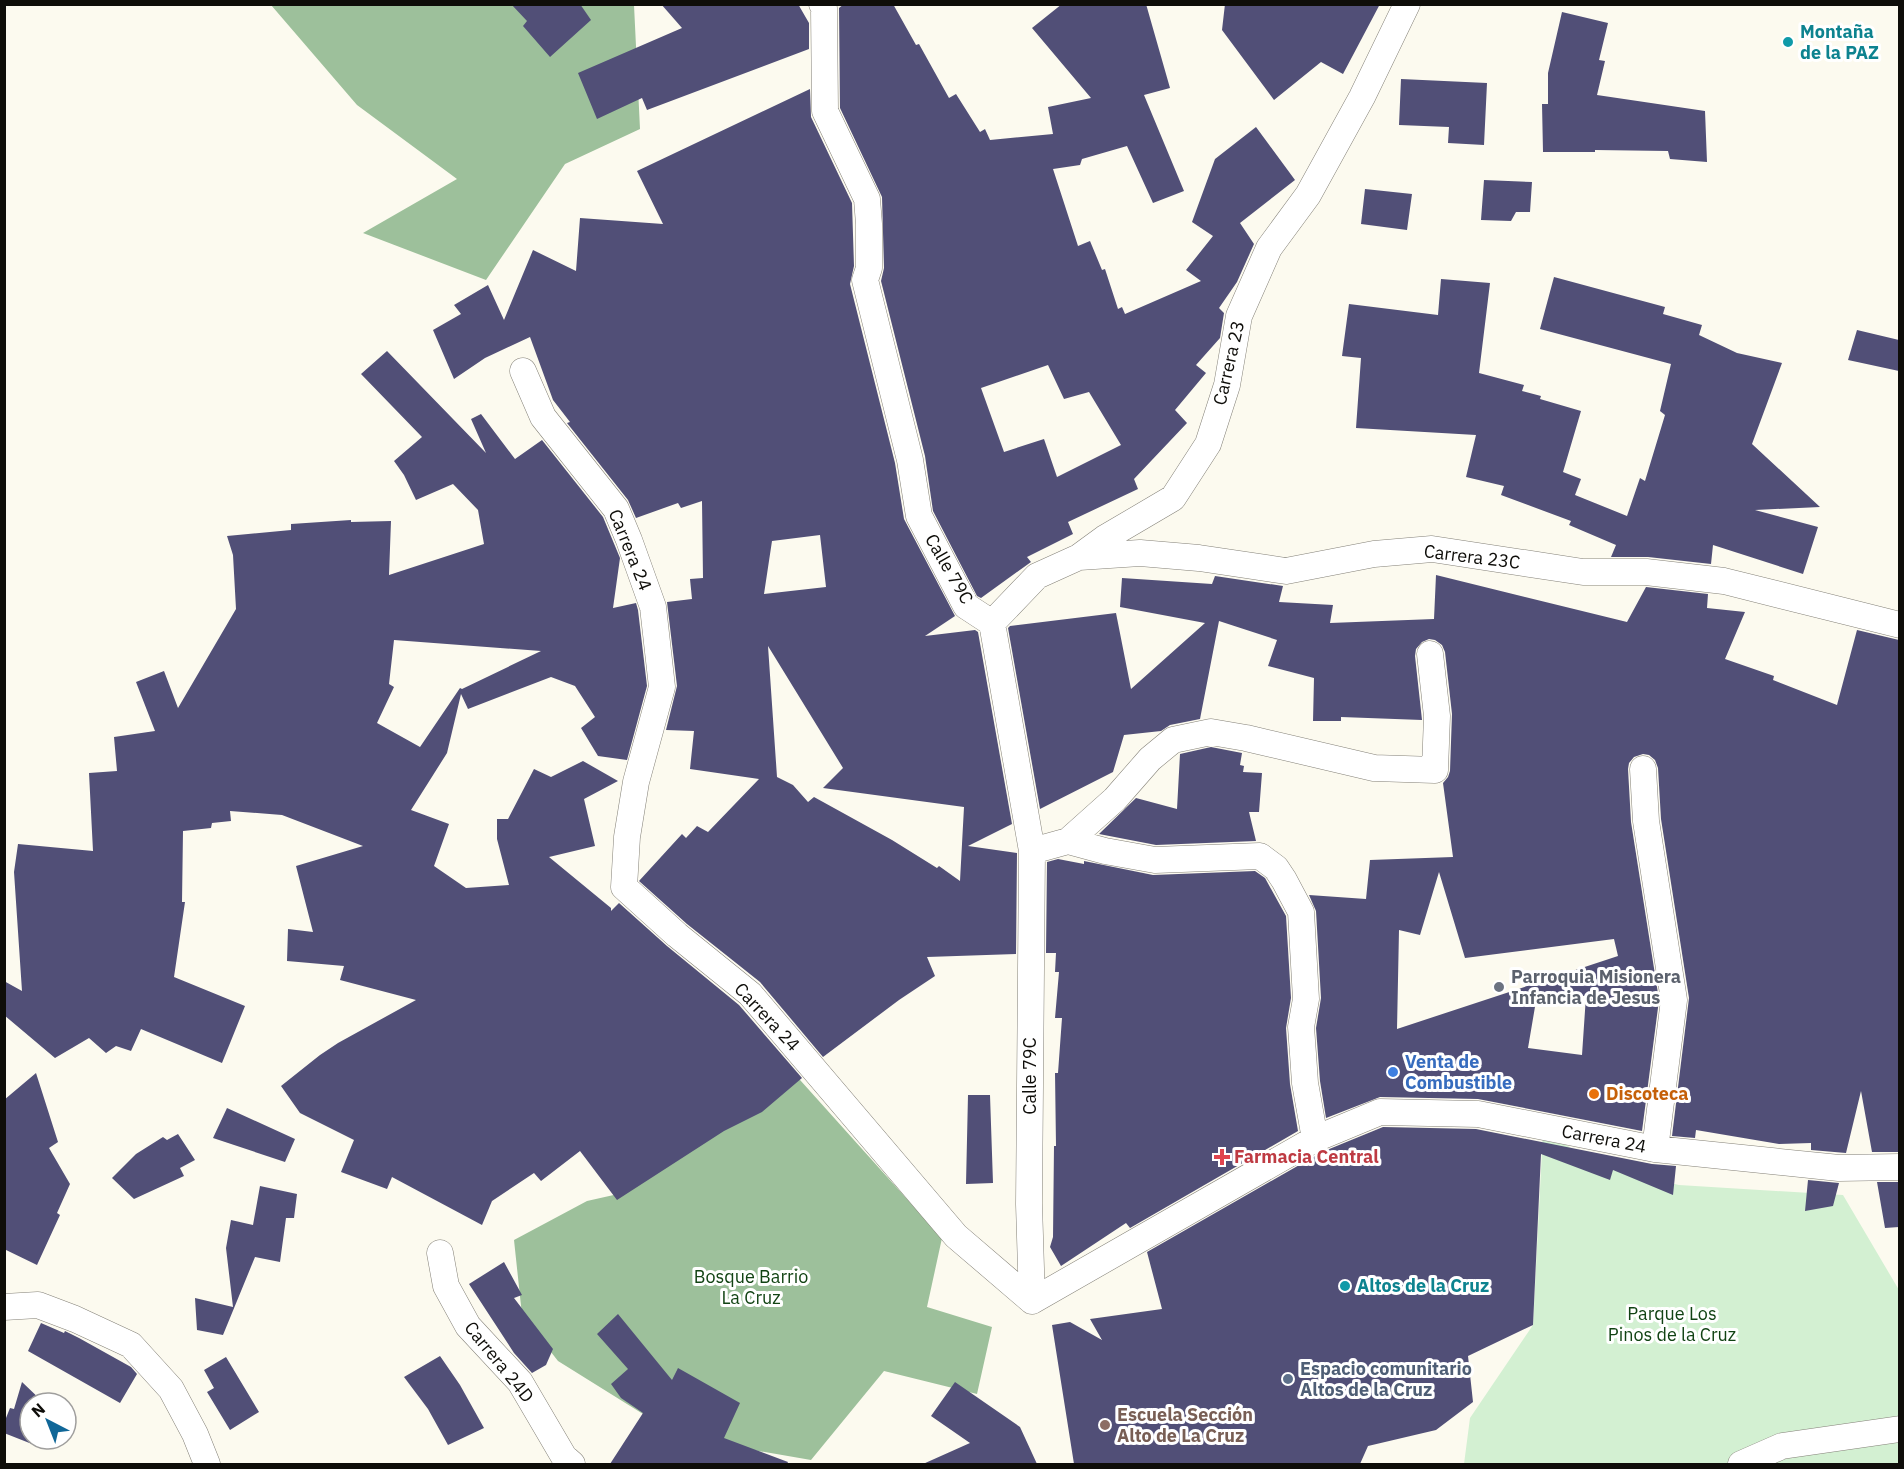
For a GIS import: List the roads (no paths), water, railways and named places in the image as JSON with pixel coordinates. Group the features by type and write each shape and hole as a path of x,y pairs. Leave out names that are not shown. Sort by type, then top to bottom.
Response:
{"street":[{"name":"Calle 79C","path":"822,4 825,17 825,111 867,199 869,268 865,280 910,460 919,516 966,606 992,623 1032,851 1029,1204 1032,1301"},
{"name":"Carrera 23","path":"1079,557 1105,538 1173,498 1208,444 1227,385 1239,316 1269,248 1308,195 1362,97 1407,4"},
{"name":"Carrera 24","path":"523,371 543,417 616,509 653,607 662,687 636,782 627,837 624,887 677,935 750,994 956,1236 1032,1301 1315,1139 1380,1112 1478,1114 1655,1149 1839,1168 1899,1167"},
{"name":"Carrera 23C","path":"992,623 1037,576 1079,557 1140,553 1200,558 1286,571 1374,554 1432,549 1583,572 1646,572 1724,581 1899,625"},
{"path":"1032,851 1068,841 1114,799 1150,759 1173,740 1211,732 1374,768 1436,770 1437,716 1430,654"},
{"path":"1643,769 1646,821 1674,1000 1655,1149"},
{"path":"1068,841 1105,851 1155,860 1260,856 1276,868 1301,912 1306,999 1301,1027 1305,1083 1315,1139"},
{"name":"Carrera 24D","path":"440,1253 446,1286 468,1326 520,1382 564,1456 572,1464"},
{"path":"4,1307 38,1305 131,1345 171,1389 195,1434 207,1464"},
{"path":"1741,1464 1782,1446 1899,1429"}],"place":[{"name":"Montaña de la PAZ","path":"1788,42"},
{"name":"Parroquia Misionera Infancia de Jesus","path":"1499,987"},
{"name":"Venta de Combustible","path":"1393,1072"},
{"name":"Discoteca","path":"1594,1094"},
{"name":"Farmacia Central","path":"1222,1157"},
{"name":"Altos de la Cruz","path":"1345,1286"},
{"name":"Espacio comunitario Altos de la Cruz","path":"1288,1379"},
{"name":"Escuela Sección Alto de La Cruz","path":"1105,1425"}],"park label":[{"name":"Bosque Barrio La Cruz","path":"751,1287"},
{"name":"Parque Los Pinos de la Cruz","path":"1672,1324"}]}
